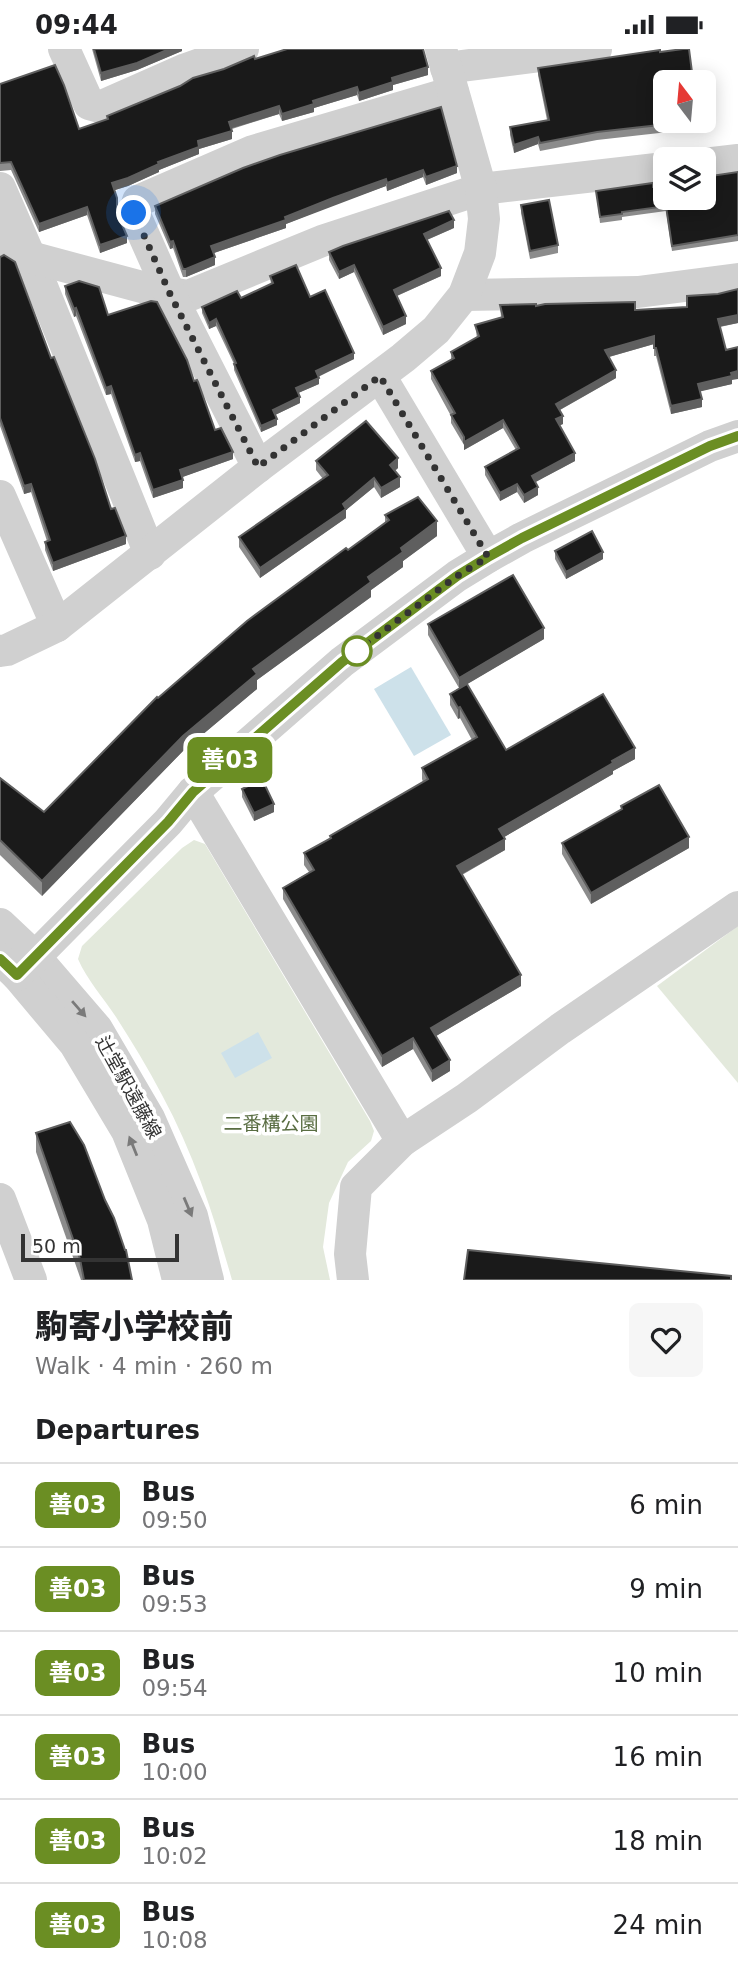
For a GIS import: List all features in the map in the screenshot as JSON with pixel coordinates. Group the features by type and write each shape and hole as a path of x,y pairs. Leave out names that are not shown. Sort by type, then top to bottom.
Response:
{"street":[{"path":"64,49 89,104 100,107 186,69 243,49"},
{"path":"258,467 170,294 134,213 138,201 447,70 596,49"},
{"path":"0,651 8,650 58,626 258,467 380,376 436,330 464,295 480,253 484,219 481,189 447,70"},
{"path":"716,163 738,160"},
{"path":"0,239 30,257 170,294 188,296 322,241 481,189 653,169"},
{"path":"0,188 150,554"},
{"path":"464,295 638,292 738,279"},
{"path":"380,376 488,557"},
{"path":"17,964 168,822 193,792 342,662 457,576 522,538 710,446 738,436"},
{"path":"0,496 58,626"},
{"path":"193,792 401,1141"},
{"path":"353,1280 349,1254 356,1187 401,1141 467,1098 560,1029 738,907"},
{"name":"辻堂駅遠藤線","path":"0,924 17,964 75,1044 127,1131 163,1220 178,1280"},
{"name":"辻堂駅遠藤線","path":"17,964 97,1029 149,1118 192,1216 208,1280"},
{"path":"0,1199 31,1280"}],"green space":[{"name":"二番構公園","path":"194,840 205,844 374,1131 371,1141 348,1162 329,1203 323,1247 330,1280 232,1280 202,1186 173,1117 140,1055 78,959 82,946 182,848"},
{"path":"738,926 738,1083 657,986"}],"water":[{"path":"411,667 451,735 414,756 374,689"},
{"path":"258,1032 272,1058 235,1078 221,1053"}],"building":[{"path":"94,49 169,49 137,63 101,73"},
{"path":"287,49 423,49 428,67 392,78 393,82 359,93 357,87 282,114 279,106 229,122 232,131 198,141 199,147 112,183 117,198 117,213 127,236 100,245 87,207 39,224 11,162 0,163 0,84 55,65 79,129 108,119 107,116 193,78 254,56 255,59"},
{"path":"689,49 692,70 653,70 653,126 597,132 540,143 538,137 514,145 510,127 549,120 538,68"},
{"path":"441,107 457,166 426,177 423,170 387,183 386,179 333,198 285,217 286,220 211,246 215,257 183,269 173,241 170,242 155,206 280,155"},
{"path":"738,172 738,235 672,246 667,210 716,210 716,175"},
{"path":"653,183 653,208 600,217 596,191"},
{"path":"549,200 558,245 530,251 521,205"},
{"path":"449,211 454,220 424,234 441,268 394,290 406,316 383,327 354,265 339,272 329,252"},
{"path":"4,255 15,262 51,358 54,357 95,459 111,509 115,508 126,536 53,563 45,542 50,540 31,484 24,486 0,418 0,257"},
{"path":"296,265 310,297 325,290 354,353 316,371 319,378 296,388 300,397 273,410 277,419 261,426 216,319 209,323 202,307 237,291 241,298 273,283 270,276"},
{"path":"79,281 99,287 108,315 151,301 157,302 187,360 194,381 198,382 215,430 221,428 233,452 180,470 183,480 153,490 140,453 135,455 111,386 106,388 65,286"},
{"path":"738,289 738,315 718,319 726,350 738,347 738,371 731,373 732,376 698,384 702,399 671,406 654,348 654,336 605,350 616,370 556,404 563,416 556,419 575,453 532,476 538,487 524,495 517,484 500,493 485,467 519,448 503,420 464,442 464,437 451,415 455,413 431,371 454,358 451,352 479,336 475,325 503,317 500,305 635,302 635,310 687,307 687,296 718,294"},
{"path":"366,421 398,458 390,465 400,477 381,488 374,478 343,504 346,509 260,568 239,537 328,475 316,461"},
{"path":"418,497 437,521 401,548 403,552 368,577 371,582 253,669 257,674 183,736 42,881 0,840 0,778 44,812 157,697 247,621 346,548 348,550 389,520 385,515"},
{"path":"592,531 603,552 566,572 555,551"},
{"path":"513,575 544,628 459,678 428,624"},
{"path":"467,684 506,750 603,694 635,748 499,829 505,839 457,866 521,975 431,1028 450,1060 432,1071 413,1038 382,1056 283,888 314,870 304,853 428,779 422,768 477,737 450,694"},
{"path":"262,779 274,804 254,813 242,789"},
{"path":"659,785 689,837 591,893 562,843"},
{"path":"70,1122 84,1145 114,1218 126,1250 132,1280 84,1280 80,1259 36,1133"},
{"path":"468,1250 731,1276 731,1280 464,1280"}],"bus line":[{"name":"善03","path":"0,959 17,975 168,822 193,792 342,662 457,576 522,538 710,446 738,436"}],"route":[{"path":"134,213 170,294 258,467 380,376 488,557 457,576 357,651"}]}
